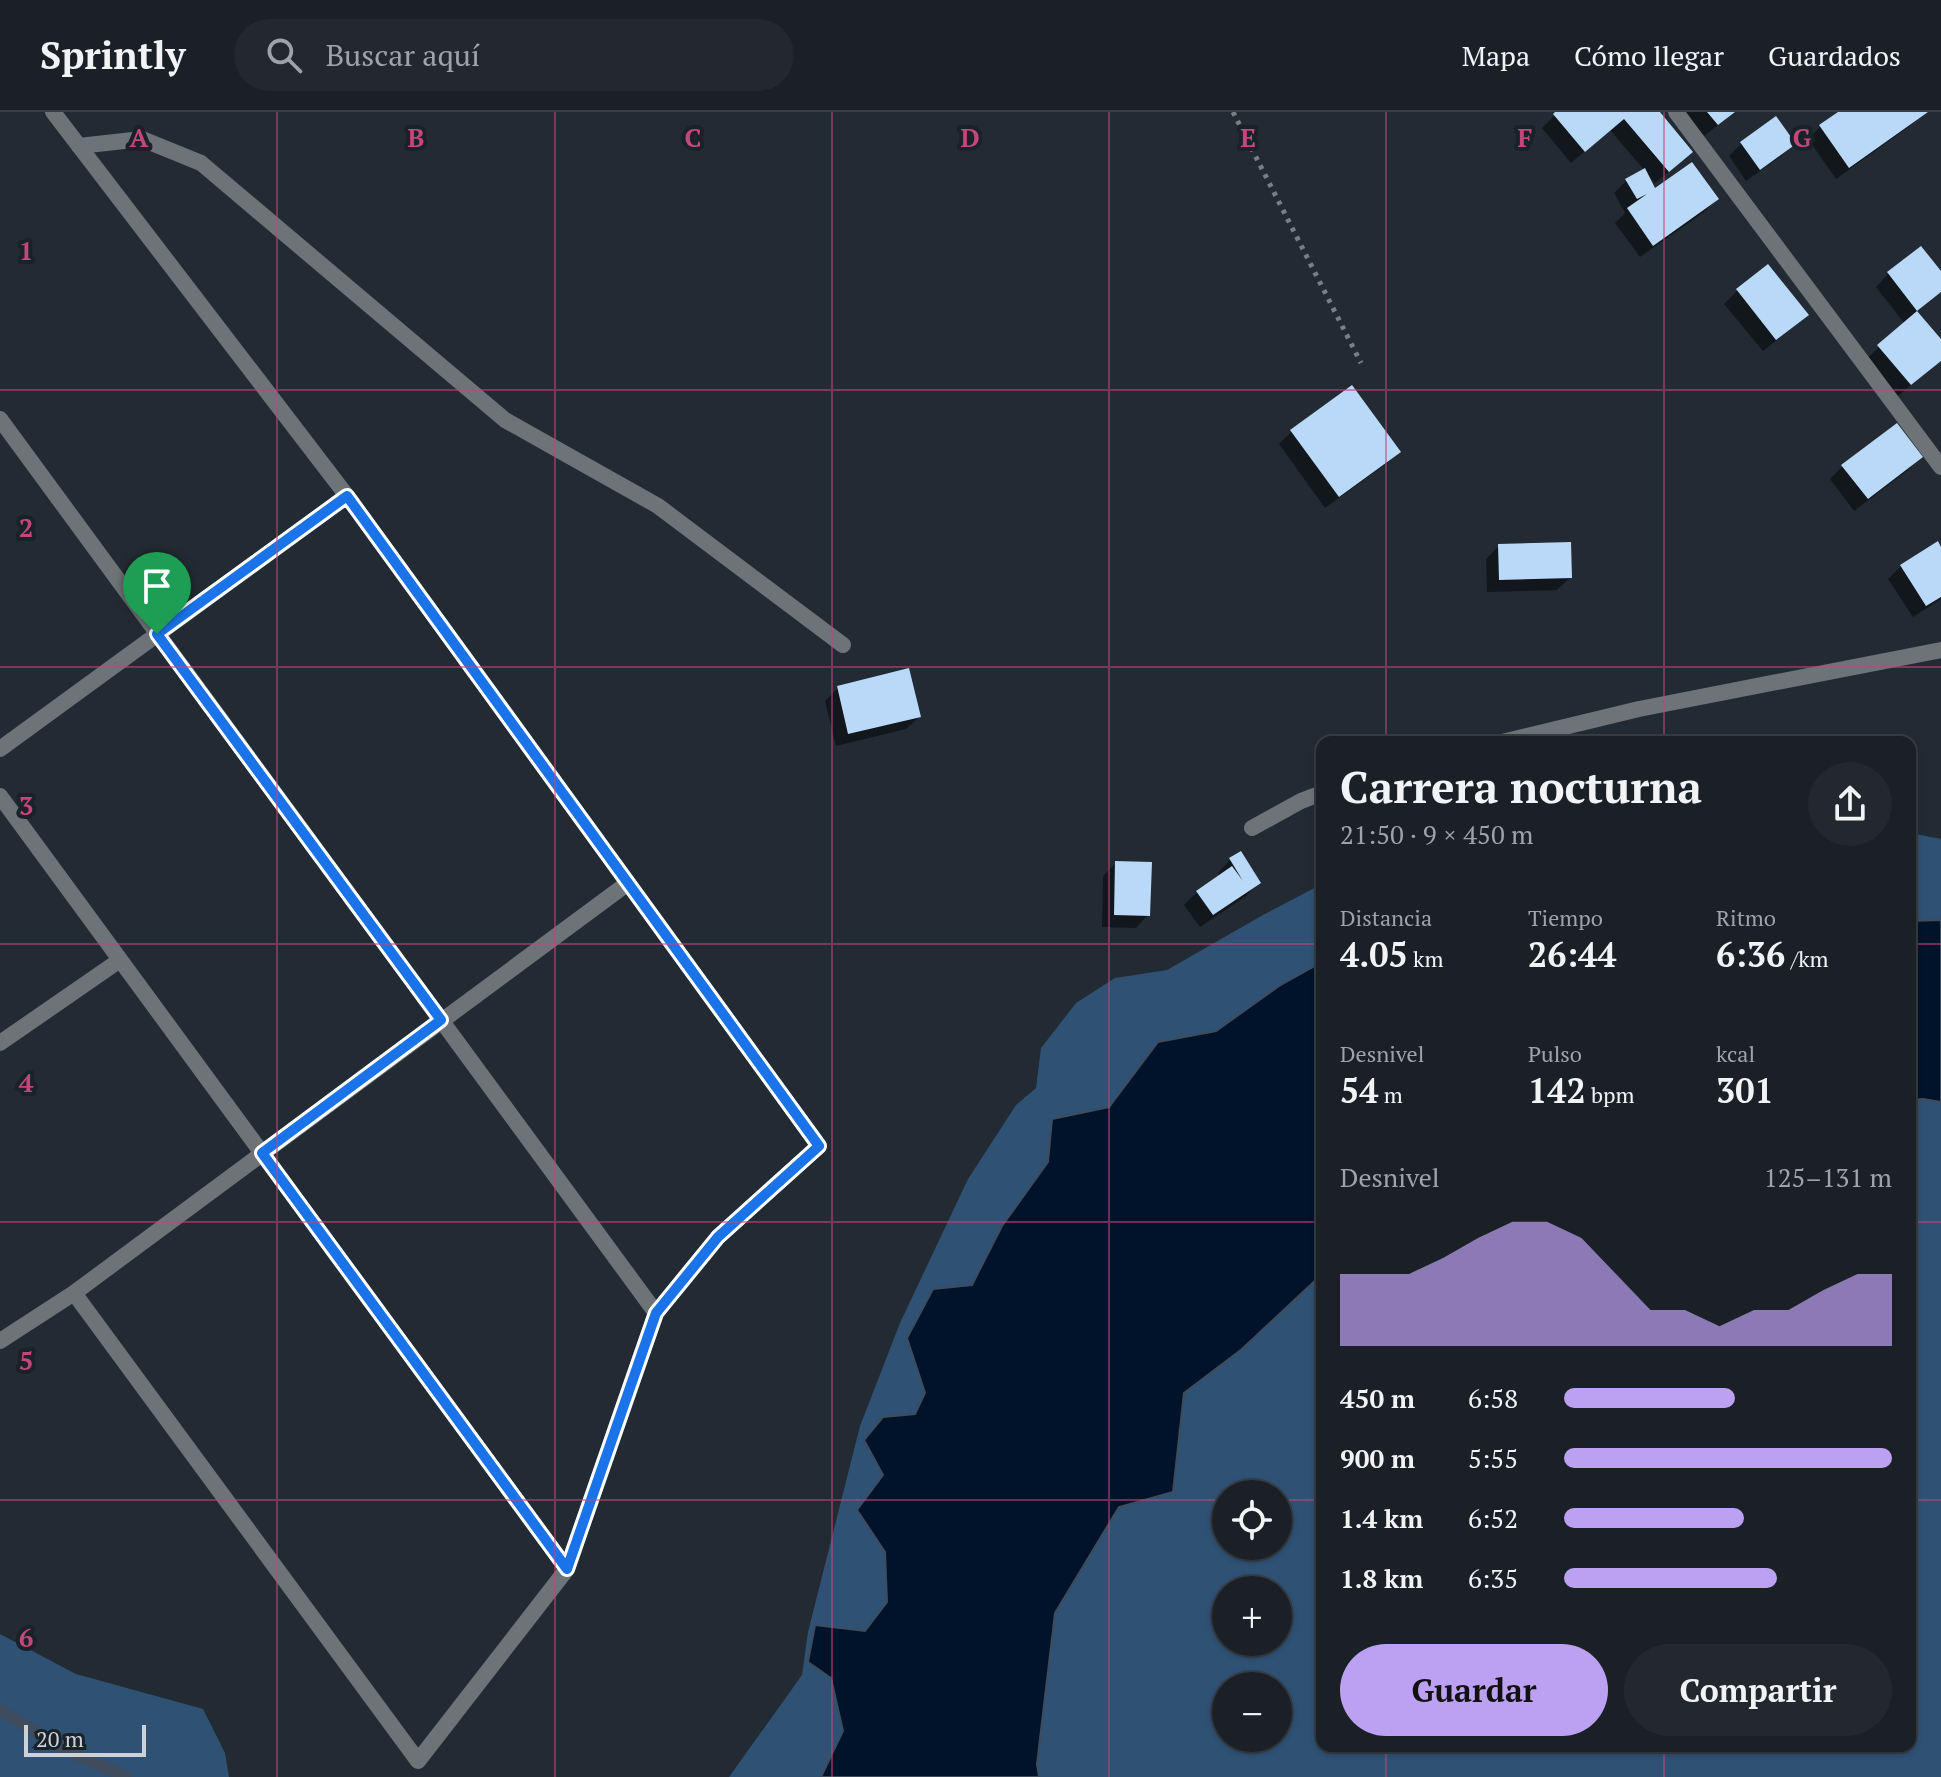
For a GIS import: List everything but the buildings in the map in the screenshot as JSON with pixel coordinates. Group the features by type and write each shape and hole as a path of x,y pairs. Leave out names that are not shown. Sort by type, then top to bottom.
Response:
{"street":[{"path":"53,112 347,496 819,1146 718,1237 656,1313 567,1569 418,1761 74,1293"},
{"path":"1676,112 1941,467"},
{"path":"79,146 142,139 201,163 505,420 658,506 843,645"},
{"path":"0,419 656,1313"},
{"path":"0,749 347,496"},
{"path":"1527,736 1639,709 1941,650"},
{"path":"1252,828 1316,795"},
{"path":"0,796 567,1569"},
{"path":"0,1341 74,1293 628,883"},
{"path":"0,1043 120,960"}],"path":[{"path":"1233,112 1361,363"}],"shaded area":[{"path":"1916,834 1941,839 1941,1777 729,1777 802,1675 808,1632 860,1426 900,1323 968,1179 1016,1105 1036,1088 1041,1048 1076,1003 1115,978 1167,970 1316,887 1316,1752 1916,1752"},
{"path":"1941,920 1941,1102 1916,1100 1916,921"},
{"path":"1316,965 1316,1280 1242,1349 1184,1393 1173,1492 1119,1507 1055,1613 1037,1764 1039,1777 821,1777 843,1731 831,1678 808,1662 815,1625 865,1631 887,1602 885,1552 857,1510 883,1475 864,1440 883,1417 915,1414 925,1393 907,1338 933,1289 972,1285 1002,1226 1048,1162 1052,1119 1109,1107 1158,1042 1216,1031 1279,986"},
{"path":"0,1634 76,1674 203,1709 225,1753 229,1777 0,1777"}],"waterway":[{"path":"0,1710 66,1750 126,1777"}],"route":[{"path":"347,496 819,1146 718,1237 656,1313 567,1569 262,1153 441,1020 157,634 347,496"}]}
